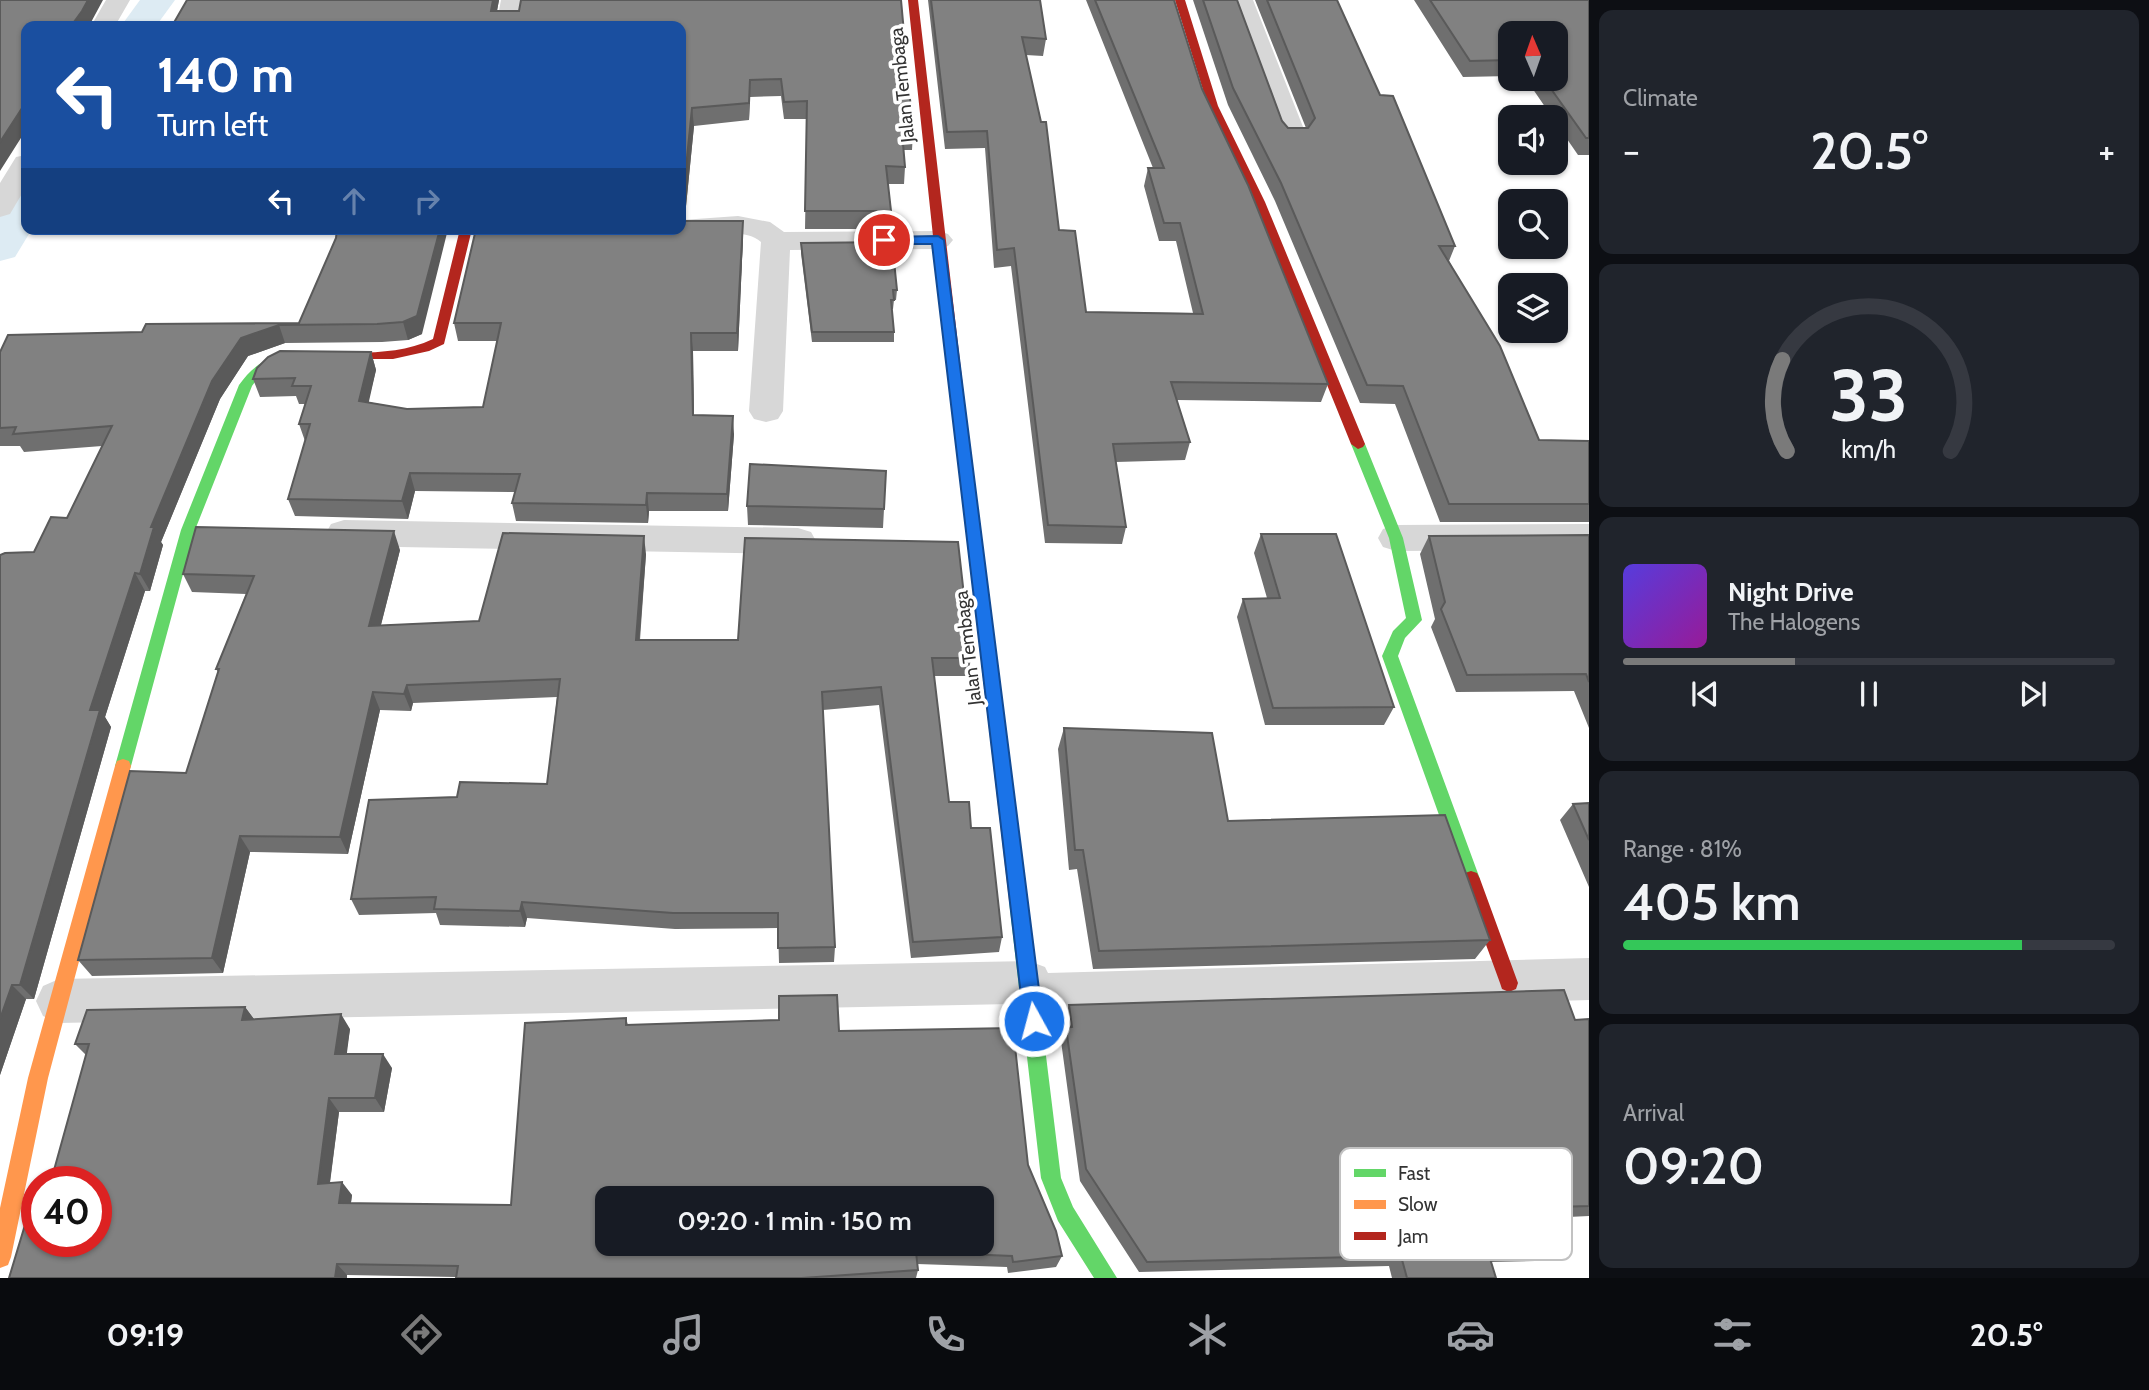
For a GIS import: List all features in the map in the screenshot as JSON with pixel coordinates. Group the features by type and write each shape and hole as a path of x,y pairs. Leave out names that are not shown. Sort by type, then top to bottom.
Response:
{"street":[{"path":"106,21 118,0"},
{"path":"509,21 513,0"},
{"name":"Jalan Tembaga","path":"913,0 938,240 977,545 1051,1178 1065,1214 1106,1278"},
{"path":"1180,0 1213,106 1259,202 1396,538 1414,620 1399,635 1390,656 1509,983"},
{"path":"1241,0 1293,137"},
{"path":"2,202 21,171"},
{"path":"690,226 758,226 771,233 776,241 766,411"},
{"path":"0,1258 38,1078 188,530 254,371 265,361 285,356 405,354 422,351 439,341 465,235"},
{"path":"776,241 938,240"},
{"path":"188,530 230,530"},
{"path":"313,532 825,542"},
{"path":"1396,538 1589,537"},
{"path":"935,544 977,545"},
{"path":"59,1001 1509,983 1589,979"}],"building":[{"path":"0,0 88,0 75,21 21,21 21,110 0,142"},
{"path":"187,0 493,0 491,11 519,11 521,0 901,0 913,132 902,132 905,167 886,166 891,211 805,211 807,101 784,102 781,79 750,80 749,103 692,108 686,168 686,21 175,21"},
{"path":"931,0 1040,0 1046,39 1022,37 1041,122 1046,122 1059,230 1075,231 1086,312 1203,314 1180,223 1164,223 1148,168 1164,168 1095,0 1174,0 1202,89 1248,185 1328,384 1171,382 1190,442 1113,444 1126,527 1048,525 1014,248 997,250 987,131 947,132"},
{"path":"1203,0 1237,0 1282,121 1288,128 1308,128 1315,118 1267,0 1337,0 1380,95 1393,96 1455,246 1439,246 1500,346 1539,440 1589,441 1589,504 1449,504 1403,386 1367,385 1281,183 1233,88"},
{"path":"1430,0 1589,0 1589,138 1586,138 1568,113 1568,105 1563,105 1553,91 1568,91 1568,21 1498,21 1498,60 1470,61"},
{"path":"686,221 743,221 737,333 691,333 693,415 733,416 727,494 647,493 646,505 512,503 520,474 410,473 402,501 288,499 310,424 299,424 311,386 292,386 295,378 253,379 257,368 268,357 280,351 371,352 359,401 407,409 483,407 501,323 454,323 475,235 686,235"},
{"path":"336,235 438,235 417,316 403,322 377,324 279,325 241,338 212,381 151,527 154,527 140,574 135,573 90,710 100,710 20,985 12,985 0,1019 0,555 34,552 51,517 67,518 112,426 13,434 16,427 0,428 0,352 8,335 142,332 146,324 299,323"},
{"path":"892,242 897,290 893,290 894,300 891,300 894,332 812,332 801,243"},
{"path":"750,464 886,471 884,509 747,506"},
{"path":"196,527 394,531 369,626 479,621 503,533 644,536 636,640 738,640 745,538 958,542 971,658 932,658 949,802 969,802 971,828 990,828 1002,937 913,942 881,687 822,692 835,947 778,948 778,913 673,913 522,902 520,911 434,909 436,897 351,899 369,800 457,797 460,782 547,784 560,679 407,685 404,694 373,692 340,837 240,836 212,958 78,960 130,771 186,773 219,669 216,669 254,576 183,574"},
{"path":"1261,534 1336,534 1394,707 1273,708 1243,599 1280,598"},
{"path":"1589,535 1589,682 1586,674 1467,675 1441,609 1445,602 1429,536"},
{"path":"1064,728 1212,733 1228,821 1445,815 1490,940 1099,951 1083,850 1075,850"},
{"path":"1589,803 1589,840 1573,804"},
{"path":"1564,990 1575,1020 1589,1019 1589,1206 1572,1207 1572,1148 1340,1148 1340,1257 1147,1262 1086,1169 1066,1028 1072,1027 1069,1005"},
{"path":"837,995 839,1031 1013,1028 1028,1165 1056,1231 1062,1256 1013,1262 1012,1256 994,1255 994,1186 595,1186 595,1256 916,1256 918,1270 802,1278 456,1278 458,1266 337,1264 335,1278 9,1278 21,1238 21,1257 112,1257 112,1166 55,1166 89,1044 75,1044 87,1010 245,1007 242,1020 341,1014 335,1054 383,1054 375,1098 329,1098 318,1184 342,1182 339,1203 511,1205 525,1023 626,1018 626,1025 779,1020 779,996"},
{"path":"1402,1260 1490,1260 1496,1278 1407,1278"}],"waterway":[{"path":"142,21 158,0"},
{"path":"0,248 21,214"}],"traffic: fast":[{"path":"123,766 188,530 246,385 266,364 282,358 311,356"},
{"path":"1358,444 1396,538 1414,620 1399,635 1390,656 1471,879"},
{"path":"1018,901 1051,1178 1065,1214 1106,1278"}],"traffic: slow":[{"path":"956,387 1018,901"},
{"path":"0,1257 38,1078 123,766"}],"traffic: jam":[{"path":"913,0 956,387"},
{"path":"1180,0 1213,106 1259,202 1358,444"},
{"path":"311,356 393,355 425,348 439,341 465,235"},
{"path":"1471,879 1509,983"}],"route":[{"path":"884,240 938,240 1034,1021"}]}
